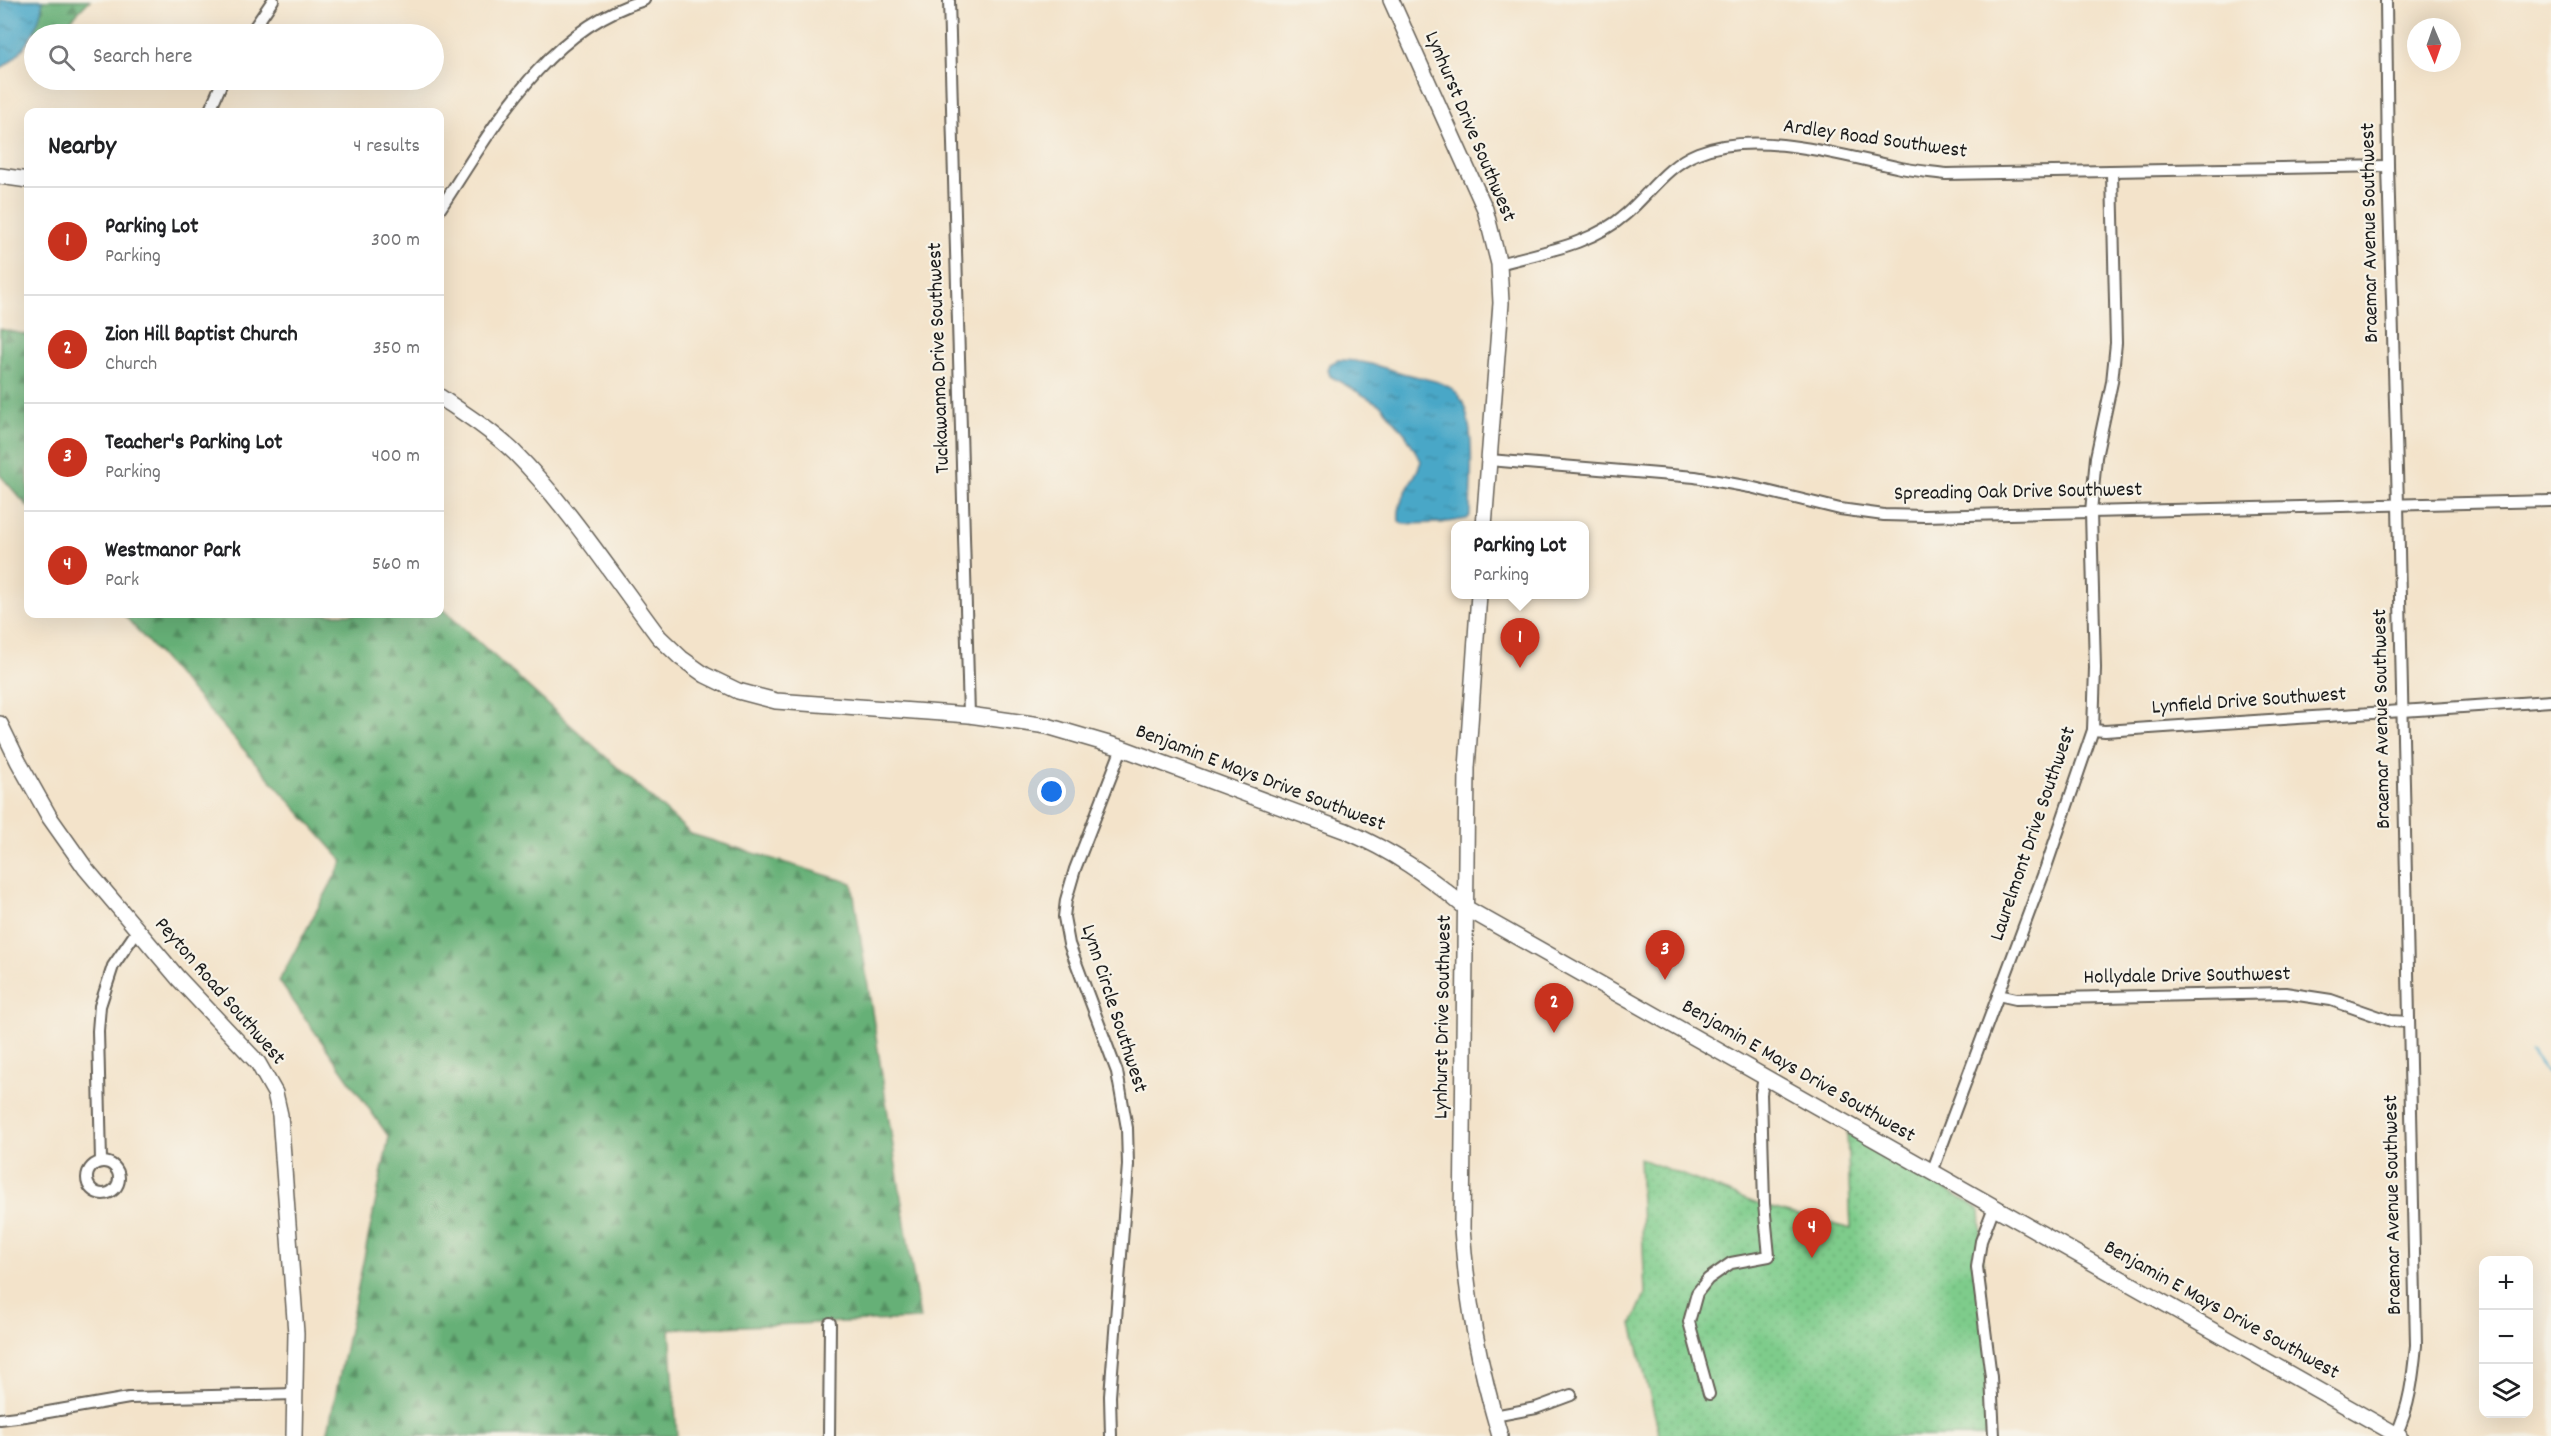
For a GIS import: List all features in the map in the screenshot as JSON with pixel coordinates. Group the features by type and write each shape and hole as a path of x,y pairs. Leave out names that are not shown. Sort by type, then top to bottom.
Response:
{"street":[{"path":"257,24 273,0"},
{"path":"444,203 528,80 551,56 577,35 605,17 641,0"},
{"name":"Tuckawanna Drive Southwest","path":"950,0 969,715"},
{"name":"Lynhurst Drive Southwest","path":"1391,0 1485,209 1499,264 1501,303 1484,521"},
{"name":"Braemar Avenue Southwest","path":"2386,0 2416,1345 2405,1415 2398,1435"},
{"path":"211,108 219,90"},
{"name":"Ardley Road Southwest","path":"1499,264 1573,244 1596,234 1625,215 1659,178 1675,165 1700,152 1729,145 1811,148 1903,168 1946,174 2388,166"},
{"name":"Laurelmont Drive Southwest","path":"1932,1172 2045,870 2092,729 2095,668 2091,512 2096,457 2112,382 2116,343 2112,172"},
{"path":"0,176 24,179"},
{"name":"Benjamin E Mays Drive Southwest","path":"444,400 473,419 513,452 546,488 660,637 681,658 705,675 738,691 776,701 969,715 1047,726 1122,748 1379,845 1415,866 1466,908 2398,1435"},
{"name":"Spreading Oak Drive Southwest","path":"1489,460 1695,477 1750,487 1840,509 1884,515 1924,516 2551,501"},
{"name":"Lynhurst Drive Southwest","path":"1479,599 1467,768 1462,1228 1465,1279 1473,1329 1500,1436"},
{"name":"Lynfield Drive Southwest","path":"2092,729 2105,731 2551,701"},
{"name":"Peyton Road Southwest","path":"0,724 50,818 86,869 137,931 258,1063 276,1093 280,1115 296,1333 294,1436"},
{"name":"Lynn Circle Southwest","path":"1111,1436 1110,1396 1128,1165 1127,1128 1117,1072 1069,944 1064,917 1066,900 1076,869 1122,748"},
{"path":"101,1161 98,1031 100,1006 113,966 137,931"},
{"name":"Hollydale Drive Southwest","path":"1998,994 2016,999 2285,993 2331,1000 2391,1021 2409,1022"},
{"path":"1710,1394 1689,1322 1697,1293 1708,1279 1731,1263 1769,1256 1763,1171 1761,1094 1764,1077"},
{"path":"1994,1207 1981,1241 1977,1267 1991,1377 1994,1436"},
{"path":"829,1436 830,1323"},
{"path":"0,1419 129,1398 296,1394"},
{"path":"1494,1416 1536,1408 1571,1395"}],"green space":[{"path":"0,0 90,0 67,24 24,24 24,31 0,28"},
{"path":"0,329 24,334 24,502 0,475"},
{"path":"444,611 691,834 852,883 920,1319 670,1329 677,1436 327,1436 389,1137 279,981 343,861 127,618 444,618"},
{"path":"1847,1133 1980,1209 1992,1436 1660,1436 1632,1324 1645,1294 1639,1158 1760,1205 1851,1229"}],"water":[{"path":"0,0 43,0 36,24 24,24 24,46 0,69"},
{"path":"1338,360 1364,362 1433,380 1457,393 1464,404 1470,435 1470,516 1467,519 1441,523 1403,524 1399,521 1400,505 1421,461 1406,435 1382,406 1330,376 1328,370 1330,364"}],"waterway":[{"path":"2532,1053 2543,1070 2551,1075"}],"place":[{"name":"Parking Lot","path":"1520,668"},
{"name":"Teacher's Parking Lot","path":"1665,980"},
{"name":"Zion Hill Baptist Church","path":"1554,1033"},
{"name":"Westmanor Park","path":"1812,1258"}]}
